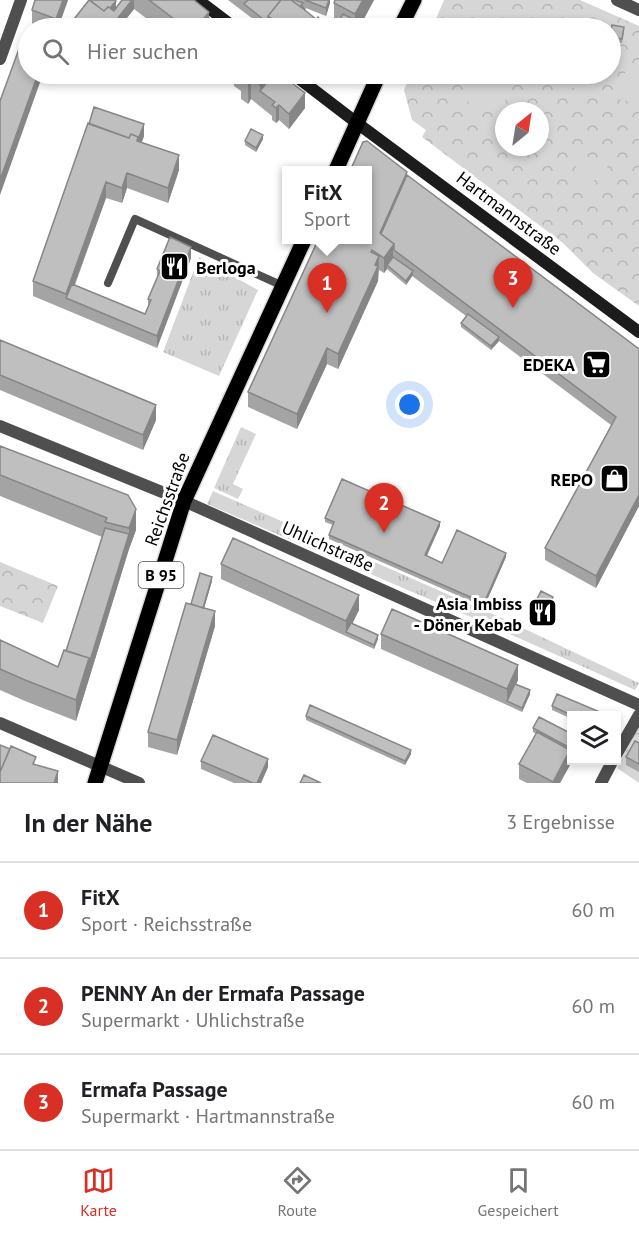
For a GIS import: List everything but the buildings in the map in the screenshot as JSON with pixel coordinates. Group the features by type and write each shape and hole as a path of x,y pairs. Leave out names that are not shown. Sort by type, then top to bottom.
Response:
{"main road":[{"path":"198,0 222,18"},
{"path":"405,18 414,0"},
{"name":"Hartmannstraße","path":"306,84 639,332"},
{"path":"338,166 375,84"},
{"name":"Reichsstraße","path":"95,783 184,501 302,244"}],"street":[{"path":"0,59 21,0"},
{"path":"617,0 639,10"},
{"name":"Uhlichstraße","path":"0,426 184,501 639,705"},
{"path":"621,746 639,715"},
{"path":"0,723 140,783"},
{"path":"601,783 610,765"}],"lane":[{"path":"108,283 135,219 283,286"}],"green space":[{"path":"444,0 580,0 621,18 436,18"},
{"path":"621,18 639,26 639,306 593,273 563,243 422,137 426,130 412,120 404,90 407,84 621,84"},
{"path":"626,70 639,74 639,104 618,99"},
{"path":"472,84 509,84 505,102 495,102 495,106 468,102"},
{"path":"564,84 593,84 588,94"},
{"path":"579,154 608,166 588,187 572,183"},
{"path":"199,257 258,290 219,376 163,352"},
{"path":"241,427 256,434 233,484 243,489 238,499 214,488"},
{"path":"213,491 506,620 639,683 635,690 207,504"},
{"path":"0,562 58,586 43,623 0,606"},
{"path":"639,725 639,783 617,768 621,765 621,760"}],"place":[{"name":"Berloga","path":"175,267"},
{"name":"Ermafa Passage","path":"513,308"},
{"name":"FitX","path":"327,313"},
{"name":"EDEKA","path":"596,364"},
{"name":"REPO","path":"614,479"},
{"name":"PENNY An der Ermafa Passage","path":"384,533"},
{"name":"Asia Imbiss - Döner Kebab","path":"543,613"}]}
